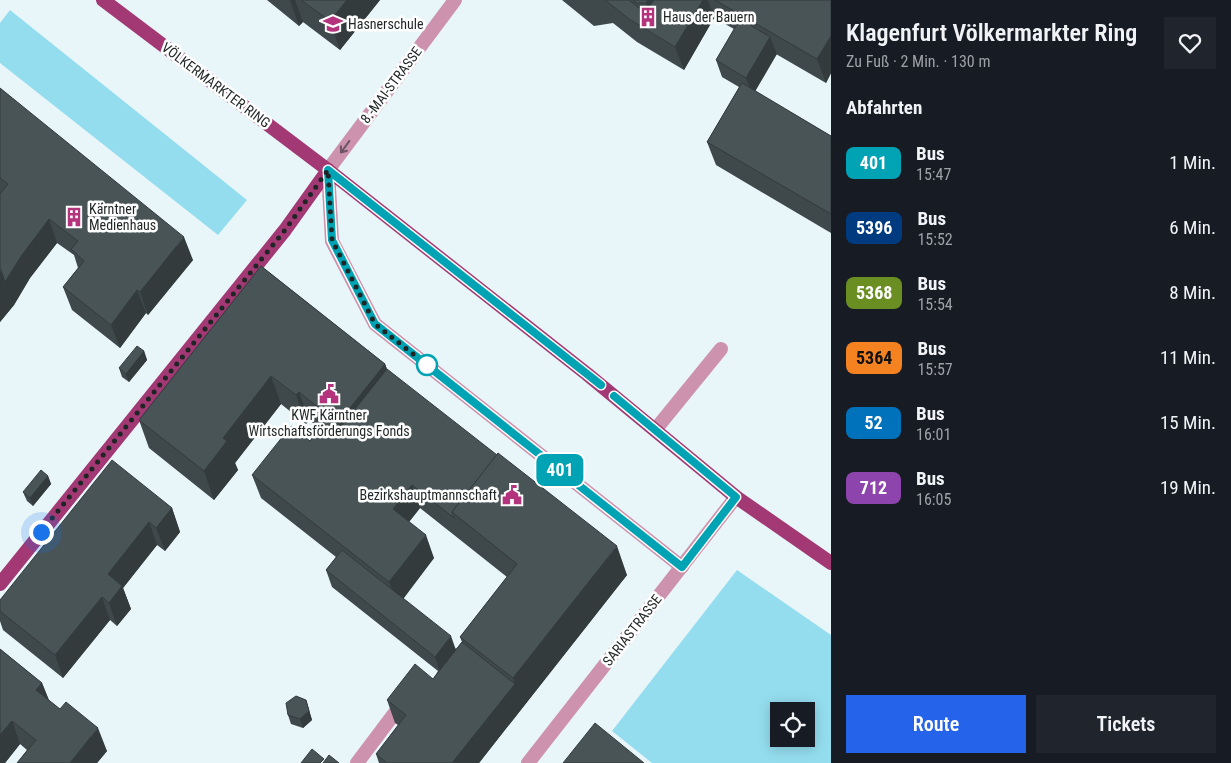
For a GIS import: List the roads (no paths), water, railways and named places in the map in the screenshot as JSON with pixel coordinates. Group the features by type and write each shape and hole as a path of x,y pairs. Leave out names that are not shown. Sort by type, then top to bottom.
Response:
{"main road":[{"name":"VÖLKERMARKTER RING","path":"103,0 328,170 655,430 736,497 831,563"},
{"path":"0,584 285,230 328,170"}],"street":[{"name":"8.-MAI-STRASSE","path":"328,170 455,0"},
{"path":"328,170 332,240 375,324 682,567"},
{"path":"655,430 721,349"},
{"name":"SARIASTRASSE","path":"528,763 736,497"},
{"path":"357,763 409,695"}],"place":[{"name":"Haus der Bauern","path":"648,17"},
{"name":"Hasnerschule","path":"333,24"},
{"name":"Kärntner Medienhaus","path":"74,217"},
{"name":"KWF Kärntner Wirtschaftsförderungs Fonds","path":"329,394"},
{"name":"Bezirkshauptmannschaft","path":"512,495"}]}
